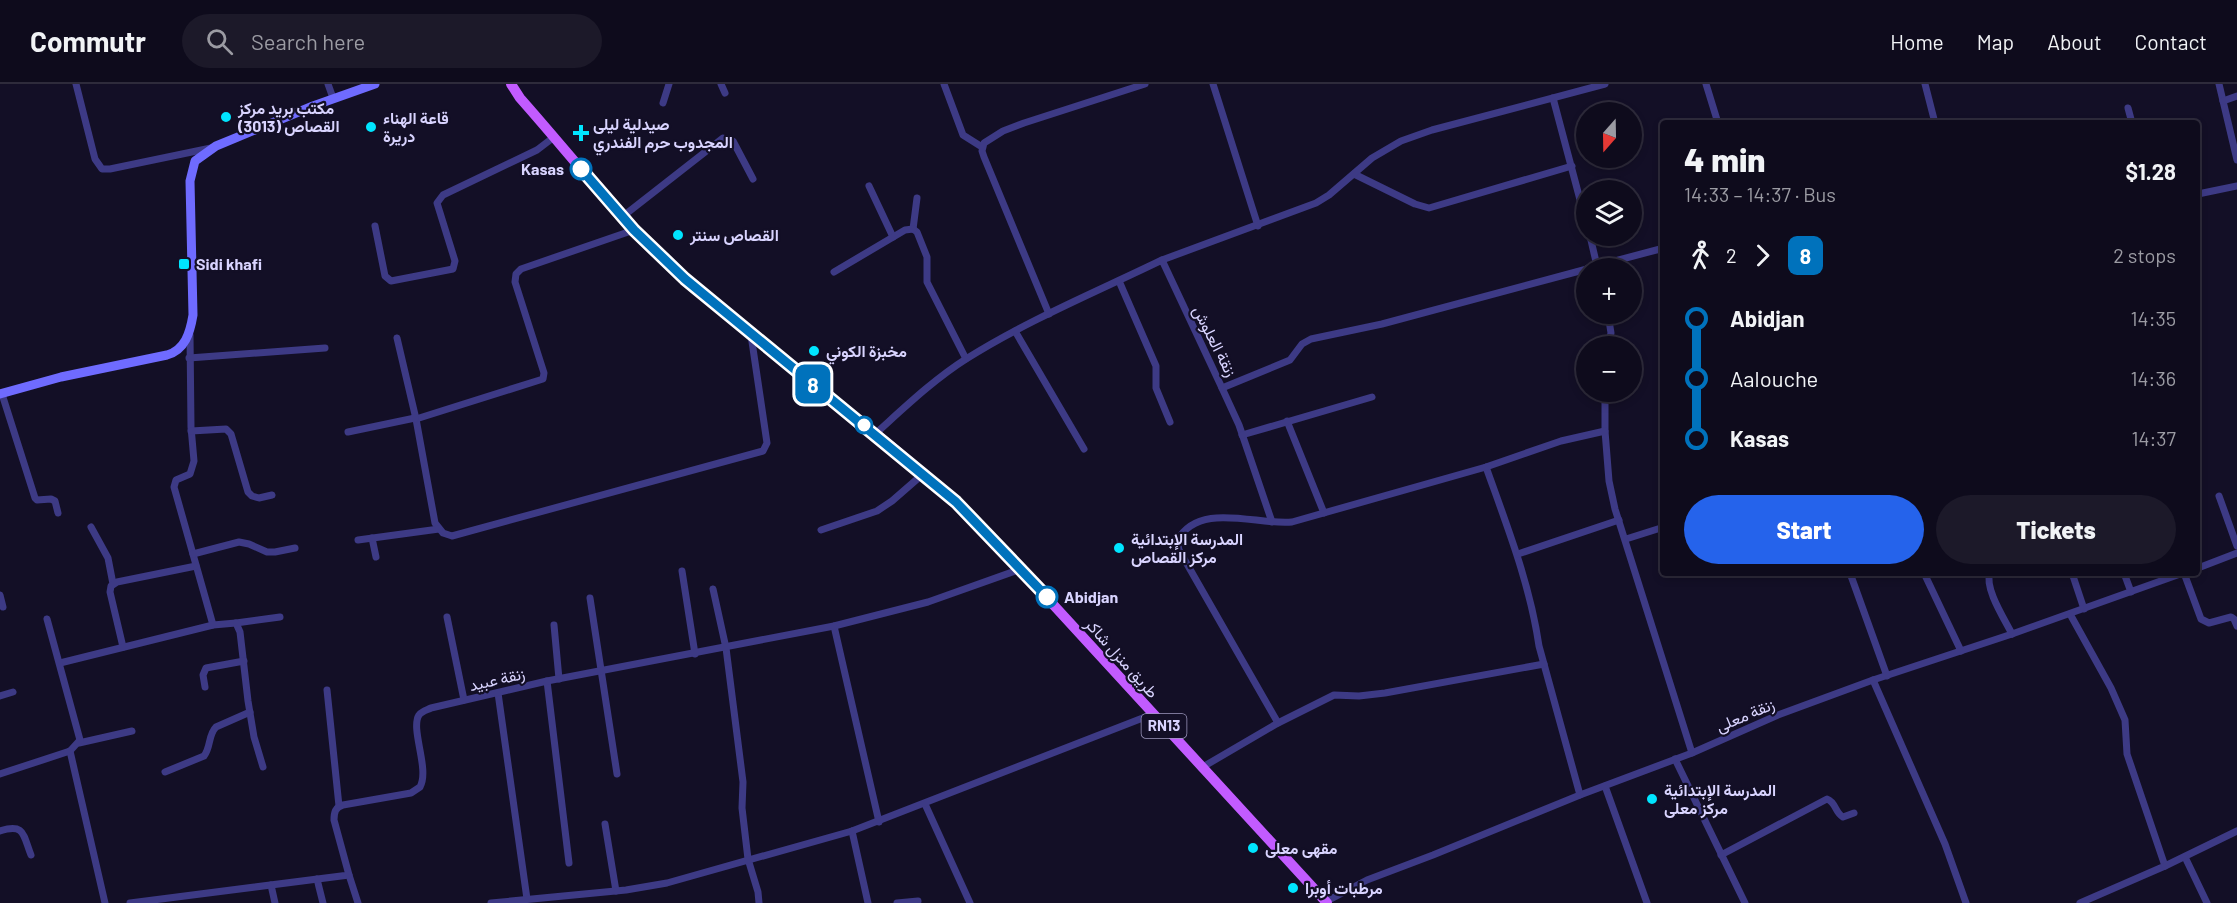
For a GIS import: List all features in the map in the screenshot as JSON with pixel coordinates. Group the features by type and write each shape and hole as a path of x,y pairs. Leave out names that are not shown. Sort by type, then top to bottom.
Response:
{"main road":[{"name":"طريق منزل شاكر","path":"501,84 520,98"},
{"name":"طريق منزل شاكر","path":"511,84 520,98 634,230 685,279 923,474 981,526 1326,902"}],"street":[{"path":"76,84 95,159 102,169 211,148 333,98 375,84"},
{"path":"328,84 333,98"},
{"path":"663,103 669,84"},
{"path":"721,84 725,93"},
{"path":"944,84 962,133 967,139 982,147"},
{"path":"1049,314 984,158 982,147 986,140 1003,130 1145,84"},
{"path":"1213,84 1258,226"},
{"path":"875,435 930,385 966,359 1015,331 1162,260 1258,226 1322,200 1372,158 1401,141 1432,130 1605,84"},
{"path":"1706,84 1717,120"},
{"path":"1925,84 1934,120"},
{"path":"2219,84 2237,160"},
{"path":"2223,101 2237,96"},
{"path":"1553,98 1576,182"},
{"path":"2128,108 2131,120"},
{"path":"375,226 385,276 391,281 453,269 455,261 437,203 443,195 537,150 554,137"},
{"path":"622,216 723,138 733,141 753,179"},
{"path":"211,148 195,161 190,176 193,310 189,358 194,469 190,474 176,480 174,488 213,625"},
{"path":"1354,174 1428,208 1572,166"},
{"path":"869,186 893,237"},
{"path":"2200,194 2237,186"},
{"path":"913,229 917,198"},
{"path":"834,272 905,230 913,229 917,232 927,257 927,282 966,359"},
{"path":"348,432 416,419 543,379 544,373 515,282 516,274 521,269 634,230"},
{"name":"زنقة العلوش","path":"1628,258 1660,249"},
{"name":"زنقة العلوش","path":"1162,260 1222,388 1290,360 1302,344 1311,339 1382,324 1576,272"},
{"path":"1119,281 1156,366 1156,388 1170,422"},
{"path":"58,513 55,501 35,498 1,394 61,377 167,356 179,350 190,331"},
{"path":"1015,331 1084,450"},
{"path":"396,338 416,419 434,516 439,529 446,535 456,535 763,452 767,443 750,333"},
{"path":"189,358 325,348"},
{"path":"1222,388 1242,435 1272,522"},
{"path":"1242,435 1372,397"},
{"path":"1605,402 1609,481 1619,520 1692,753"},
{"path":"1287,422 1324,513"},
{"path":"191,431 226,429 231,434 248,492 258,498 272,495"},
{"path":"1278,723 1179,550 1177,541 1181,533 1207,520 1242,518 1292,522 1486,467 1561,441 1605,431"},
{"path":"1486,467 1518,554 1544,664 1580,795"},
{"path":"821,530 877,511 923,474"},
{"path":"2218,496 2237,546"},
{"path":"1518,554 1619,520"},
{"path":"91,527 108,558 113,584 110,592 123,647"},
{"path":"1626,539 1660,528"},
{"path":"358,540 439,529"},
{"path":"372,538 376,557"},
{"path":"193,554 239,542 267,552 295,548"},
{"path":"2200,567 2237,553"},
{"path":"113,584 196,566"},
{"name":"زنقة عبيد","path":"339,806 417,790 423,778 417,726 419,715 431,708 547,681 834,626 928,602 1021,569"},
{"path":"682,571 695,654"},
{"path":"1851,576 1887,676"},
{"path":"1925,576 1961,651"},
{"path":"1989,576 1990,590 2012,634"},
{"path":"2073,576 2084,609"},
{"path":"2125,576 2131,592"},
{"name":"زنقة معلى","path":"1326,902 1367,880 1692,753 1779,715 1873,680 2176,576"},
{"path":"2185,576 2201,619 2209,623 2231,617 2237,626"},
{"path":"713,589 726,648 743,782 742,808 748,860 759,903"},
{"path":"0,596 3,607"},
{"path":"590,598 603,670 617,774"},
{"path":"2070,614 2111,688 2125,720 2127,754 2165,866"},
{"path":"447,616 464,700"},
{"path":"60,663 213,625 280,617"},
{"path":"47,619 80,735 79,743"},
{"path":"236,623 240,632 254,737 263,767"},
{"path":"554,625 560,679"},
{"path":"834,626 879,822"},
{"path":"205,687 203,675 206,668 243,661"},
{"path":"1201,768 1278,723 1336,694 1359,696 1384,693 1544,664"},
{"path":"1873,680 1945,844 1966,903"},
{"path":"547,681 570,863"},
{"path":"327,690 339,806 334,820 358,903"},
{"path":"0,696 13,692"},
{"path":"498,693 527,899"},
{"path":"165,772 204,756 212,730 250,712"},
{"path":"491,903 527,899 544,900 667,883 852,831 1153,714"},
{"path":"0,774 70,751 79,743 132,731"},
{"path":"70,751 105,903"},
{"path":"1675,759 1744,903"},
{"path":"1605,786 1647,903"},
{"path":"1721,855 1827,799 1832,801 1840,816 1854,813"},
{"path":"925,804 970,903"},
{"path":"605,824 616,891"},
{"path":"0,831 14,827 19,829 23,833 31,855"},
{"path":"852,831 868,903"},
{"path":"2080,903 2094,901 2237,831"},
{"path":"2185,857 2207,903"},
{"path":"130,903 349,874"},
{"path":"316,879 323,903"},
{"path":"271,885 274,903"},
{"path":"897,903 918,901"}],"bus line":[{"name":"8","path":"581,169 634,230 685,279 956,502 1047,597"}],"place":[{"name":"مكتب بريد مركز القصاص (3013)","path":"226,117"},
{"name":"قاعة الهناء دريرة","path":"371,127"},
{"name":"صيدلية ليلى المجدوب حرم الفندري","path":"581,133"},
{"name":"Kasas","path":"581,169"},
{"name":"القصاص سنتر","path":"678,235"},
{"name":"Sidi khafi","path":"184,264"},
{"name":"مخبزة الكوني","path":"814,351"},
{"name":"المدرسة الإبتدائية مركز القصاص","path":"1119,548"},
{"name":"Abidjan","path":"1047,597"},
{"name":"المدرسة الإبتدائية مركز معلى","path":"1652,799"},
{"name":"مقهى معلى","path":"1253,848"},
{"name":"مرطبات أوبرا","path":"1293,888"}]}
